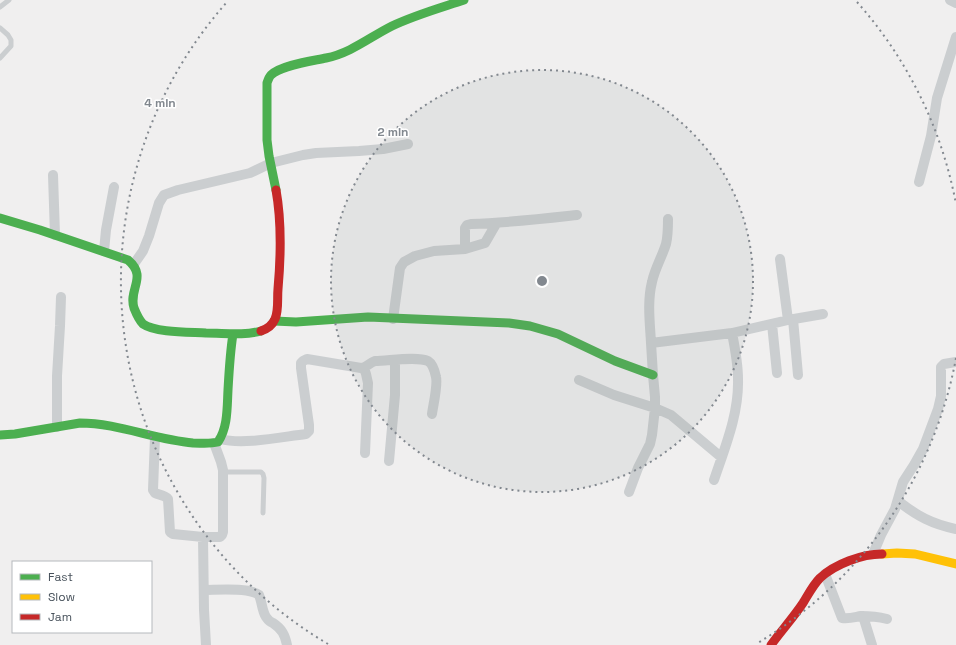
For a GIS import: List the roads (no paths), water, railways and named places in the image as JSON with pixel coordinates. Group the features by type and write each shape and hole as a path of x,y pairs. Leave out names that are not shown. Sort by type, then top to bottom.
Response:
{"street":[{"path":"0,218 128,260 134,264 138,274 132,299 134,308 138,318 144,324 156,329 232,341 267,328 272,324 277,314 280,257 279,206 267,140 268,83 270,76 285,68 336,56 352,50 405,20 464,0"},
{"path":"950,0 956,3"},
{"path":"919,182 931,136 937,98 956,37"},
{"path":"134,264 143,251 159,203 164,195 178,190 250,173 271,163 303,155 383,149 408,144"},
{"path":"53,175 55,235"},
{"path":"104,252 106,230 114,187"},
{"path":"465,249 465,228 467,225 496,224 577,214"},
{"path":"629,492 651,440 655,397 649,306 651,282 668,235 668,220"},
{"path":"393,318 400,268 404,262 415,256 434,251 465,249 485,243 496,224"},
{"path":"780,259 798,375"},
{"path":"57,427 57,376 61,298"},
{"path":"651,343 732,333 823,314"},
{"path":"274,321 296,322 362,318 393,318 508,323 541,329 558,334 615,361 653,375"},
{"path":"772,324 777,373"},
{"path":"714,480 731,430 737,402 738,373 732,333"},
{"path":"0,435 15,434 80,423 89,423 180,442 210,444 217,441 222,436 226,421 232,341"},
{"path":"217,441 262,440 306,434 309,431 309,425 301,364 307,359 361,368 364,368 369,363 375,361 409,359 421,359 428,361 432,365 437,378 432,414"},
{"path":"389,461 395,395 395,360"},
{"path":"873,554 880,535 898,501 903,482 923,449 940,402 941,367 944,364 956,362"},
{"path":"364,368 368,383 365,453"},
{"path":"579,380 614,395 655,408 671,415 721,457"},
{"path":"155,437 153,490 155,493 168,499 170,532 172,534 203,537 220,537 222,535 223,472 217,441"},
{"path":"898,501 910,511 924,519 941,526 956,529"},
{"path":"203,537 206,645"},
{"path":"771,645 819,579 829,571 852,560 873,554 897,553 915,554 956,564"},
{"path":"825,574 842,618 846,619 863,616 887,619"},
{"path":"204,590 246,590 257,593 260,595 266,618 283,632 286,637 287,645"},
{"path":"863,616 872,645"}],"lane":[{"path":"0,7 9,0"},
{"path":"0,28 11,40 11,46 0,58"},
{"path":"223,472 261,472 263,474 263,513"}]}
